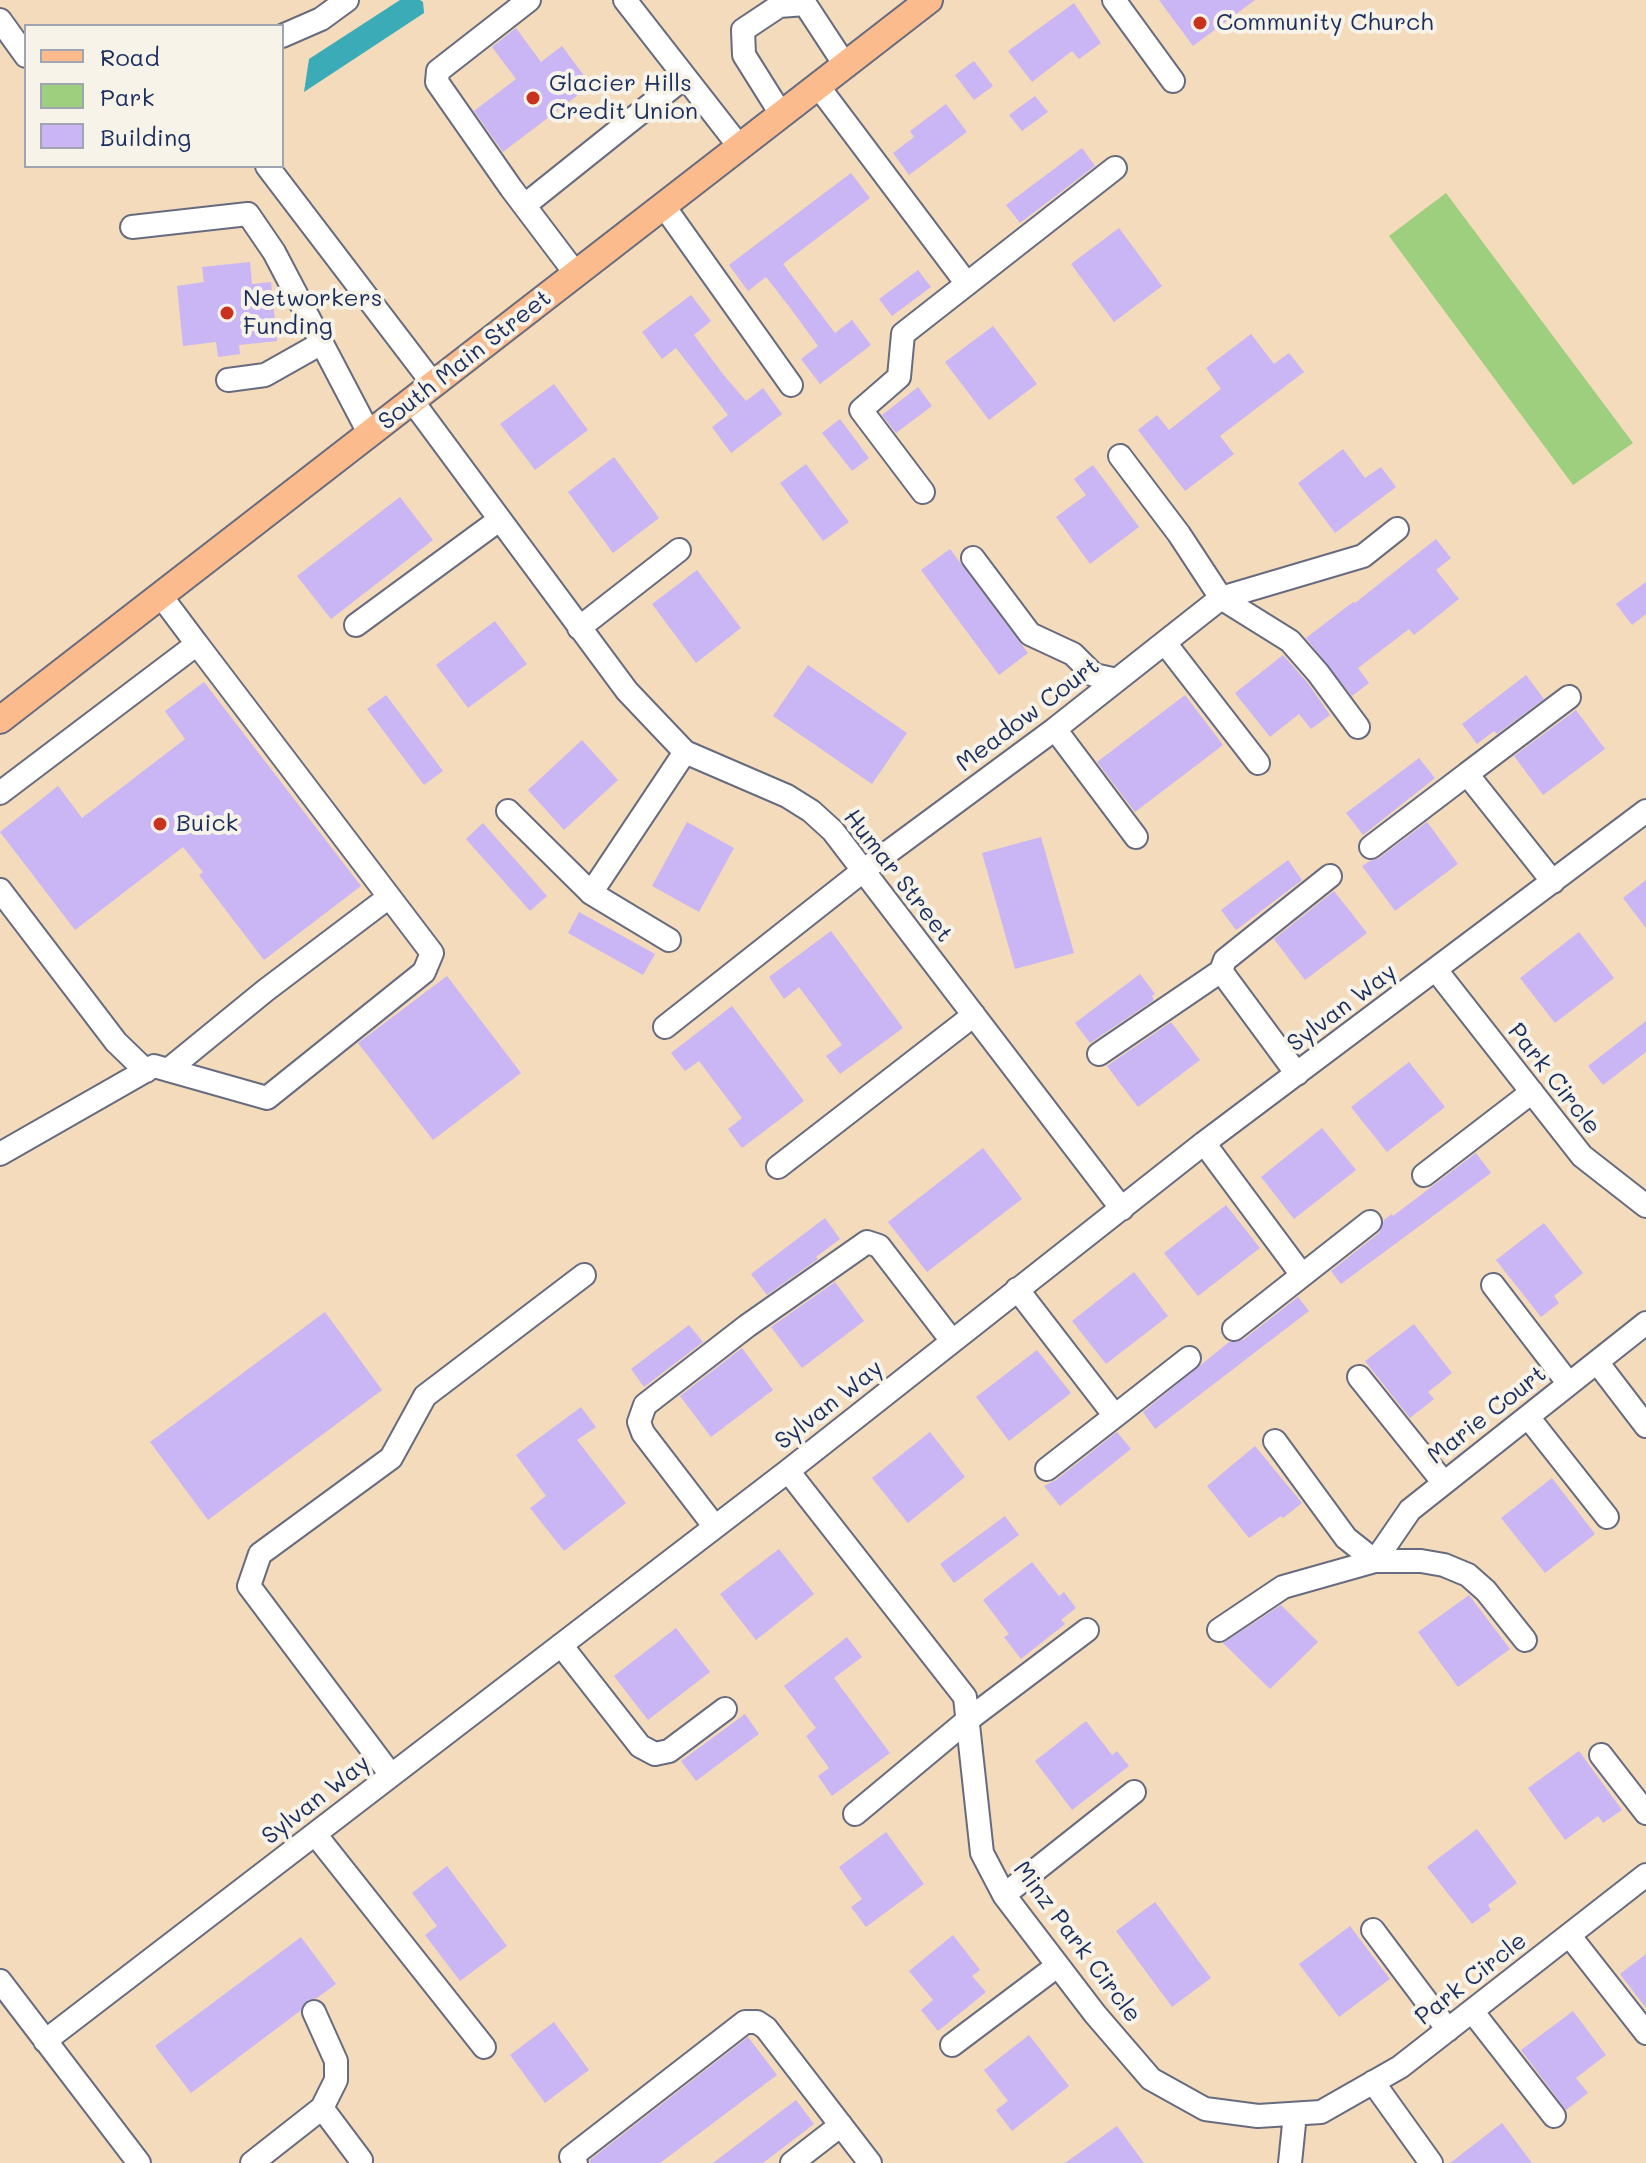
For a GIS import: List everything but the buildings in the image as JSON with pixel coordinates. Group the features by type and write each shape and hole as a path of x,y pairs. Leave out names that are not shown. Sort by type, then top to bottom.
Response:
{"main road":[{"name":"South Main Street","path":"0,720 929,0"}],"street":[{"path":"284,35 321,19 347,0"},
{"path":"529,0 438,71 437,82 576,274"},
{"path":"625,0 739,146"},
{"path":"1114,0 1173,81"},
{"path":"781,114 744,55 743,30 779,6 805,4 845,65"},
{"path":"0,20 24,53"},
{"path":"525,205 685,77"},
{"path":"818,86 967,284"},
{"path":"269,168 434,385"},
{"path":"923,492 861,410 899,377 903,334 1115,168"},
{"path":"663,205 791,385"},
{"path":"132,227 248,214 274,252 370,435"},
{"path":"228,380 265,375 320,344"},
{"name":"Humar Street","path":"413,402 627,691 685,752 787,796 811,811 833,831 1122,1209"},
{"path":"1120,456 1179,534 1221,598 1290,641 1358,727"},
{"path":"356,625 499,520"},
{"path":"1221,598 1363,556 1397,529"},
{"path":"579,628 679,550"},
{"path":"973,558 1030,634 1073,654 1094,675 1117,680"},
{"path":"0,890 116,1042 157,1070 267,1098 424,972 432,953 161,596"},
{"name":"Meadow Court","path":"665,1027 864,870 1055,729 1221,598"},
{"path":"1165,643 1258,763"},
{"path":"0,793 197,644"},
{"path":"1371,847 1569,697"},
{"path":"1055,729 1136,837"},
{"path":"591,893 685,752"},
{"path":"1467,774 1553,882"},
{"path":"508,811 591,893 669,940"},
{"name":"Sylvan Way","path":"45,2041 788,1471 1204,1143 1646,811"},
{"path":"1099,1054 1221,971 1225,960 1330,876"},
{"path":"0,1154 157,1070 389,897"},
{"name":"Park Circle","path":"1436,970 1582,1156 1646,1206"},
{"path":"1221,971 1297,1074"},
{"path":"778,1167 974,1015"},
{"path":"1424,1175 1532,1092"},
{"path":"1204,1143 1302,1275"},
{"path":"1234,1329 1370,1222"},
{"path":"715,1527 643,1433 639,1422 645,1405 747,1326 867,1242 879,1246 952,1341"},
{"path":"391,1775 249,1586 260,1554 391,1458 425,1396 584,1275"},
{"path":"1493,1285 1569,1384"},
{"path":"1017,1289 1115,1416"},
{"name":"Marie Court","path":"1375,1561 1410,1510 1646,1323"},
{"path":"1047,1469 1189,1358"},
{"path":"1597,1362 1646,1426"},
{"path":"1359,1377 1444,1483"},
{"path":"1528,1417 1607,1517"},
{"path":"1275,1441 1346,1538 1375,1561"},
{"name":"Minz Park Circle","path":"788,1471 965,1697 982,1853 1004,1895 1057,1966 1151,2079 1205,2109 1258,2116 1321,2112"},
{"path":"1219,1630 1283,1587 1375,1561 1421,1561 1444,1565 1468,1575 1486,1591 1525,1640"},
{"path":"855,1814 969,1719 1087,1630"},
{"path":"561,1645 640,1746 655,1754 669,1751 725,1709"},
{"path":"1601,1755 1646,1813"},
{"path":"1004,1895 1134,1792"},
{"path":"315,1834 484,2047"},
{"name":"Park Circle","path":"1321,2112 1400,2067 1646,1875"},
{"path":"1373,1930 1448,2030"},
{"path":"1569,1935 1646,2033"},
{"path":"952,2045 1057,1966"},
{"path":"0,1981 139,2163"},
{"path":"1472,2011 1554,2116"},
{"path":"257,2162 322,2108 336,2080 336,2061 314,2012"},
{"path":"576,2163 571,2157 745,2022 757,2022 766,2028 870,2163"},
{"path":"1373,2082 1431,2163"},
{"path":"322,2108 361,2160 360,2163"},
{"path":"1290,2163 1295,2114"},
{"path":"792,2163 841,2125"}],"green space":[{"path":"1446,193 1633,443 1573,485 1389,236"}],"water":[{"path":"400,0 420,0 424,13 304,92 309,59"}],"place":[{"name":"Community Church","path":"1200,23"},
{"name":"Glacier Hills Credit Union","path":"533,98"},
{"name":"Networkers Funding","path":"227,313"},
{"name":"Buick","path":"160,824"}]}
